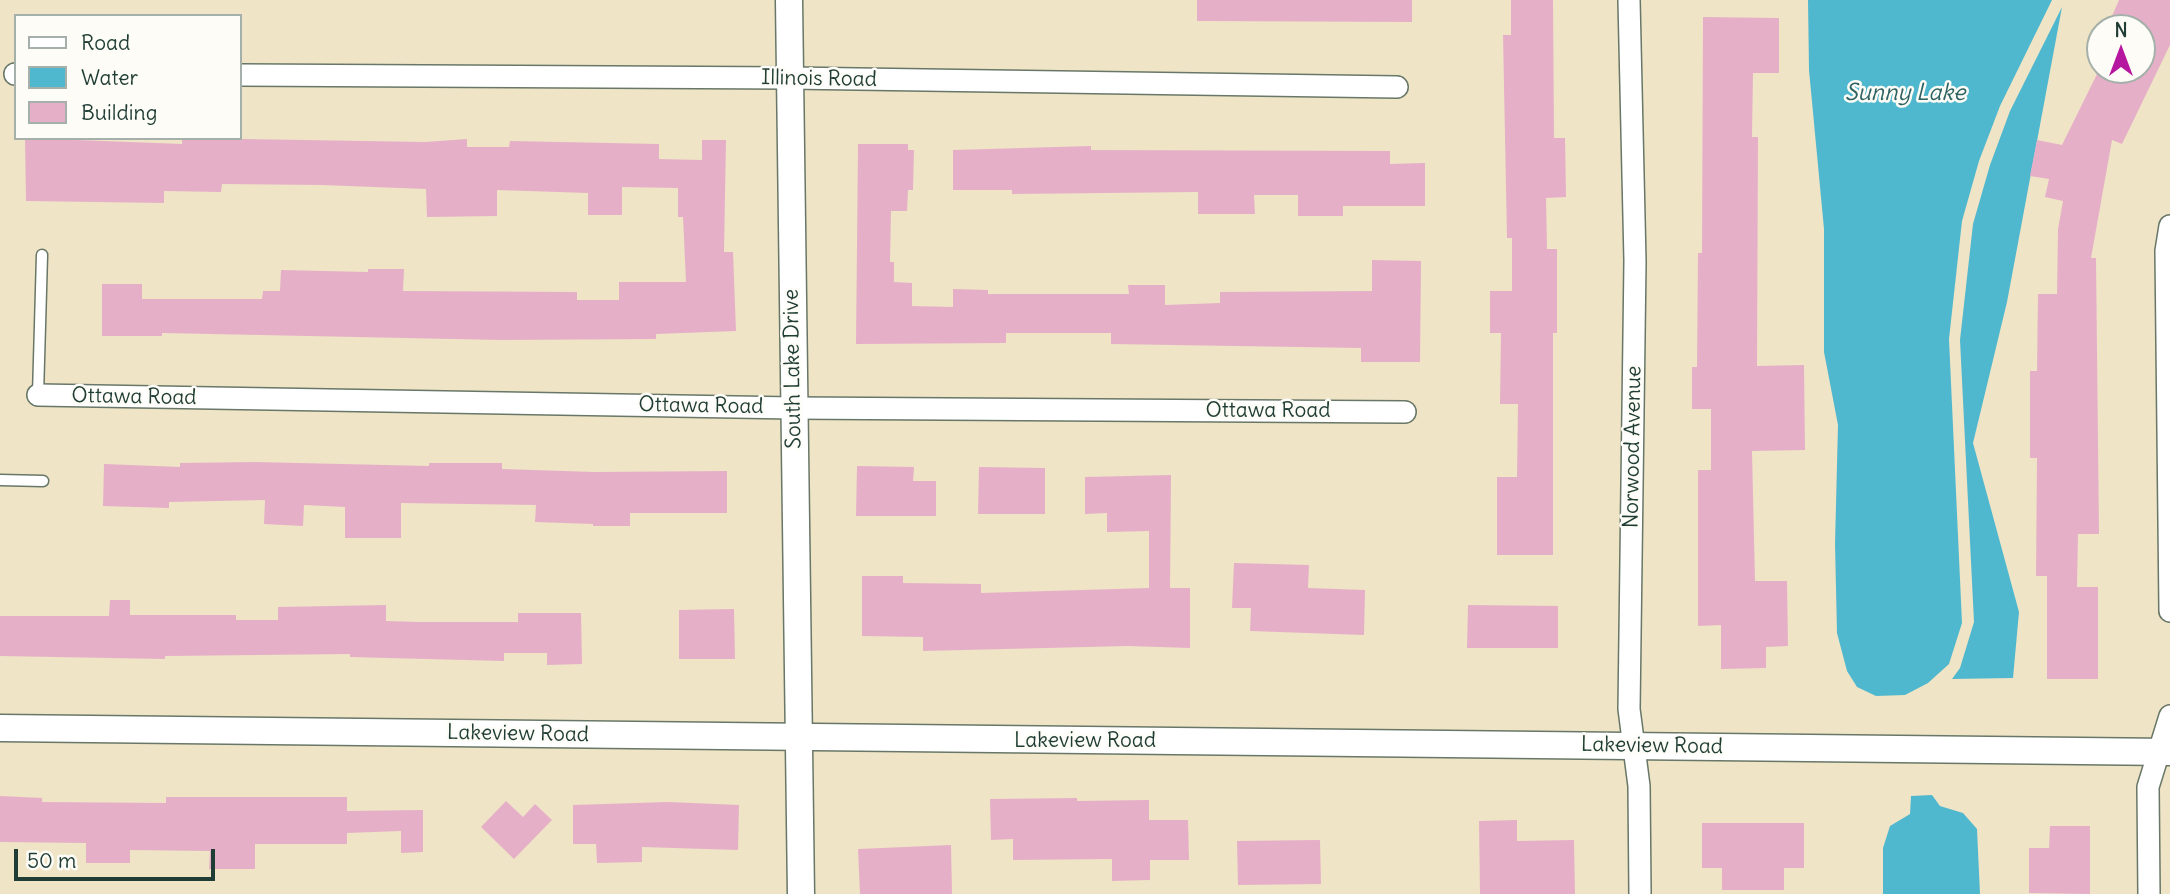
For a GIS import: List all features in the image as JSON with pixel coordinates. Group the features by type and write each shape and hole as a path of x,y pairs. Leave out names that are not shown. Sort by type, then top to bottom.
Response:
{"street":[{"name":"South Lake Drive","path":"789,0 801,894"},
{"name":"Norwood Avenue","path":"1629,0 1635,261 1629,709 1639,786 1640,894"},
{"name":"Illinois Road","path":"242,75 790,78 1397,88"},
{"path":"2170,226 2166,251 2170,611"},
{"name":"Ottawa Road","path":"38,395 793,408 1405,412"},
{"path":"2149,894 2148,787 2165,752 2170,716"},
{"name":"Lakeview Road","path":"0,727 2165,752"}],"lane":[{"path":"38,395 41,255"},
{"path":"0,481 43,481"}],"water":[{"name":"Sunny Lake","path":"1808,0 2052,0 2000,106 1979,161 1962,221 1949,339 1962,623 1949,664 1928,683 1905,695 1876,696 1857,687 1847,671 1837,633 1835,544 1838,425 1824,352 1824,229 1809,70"},
{"path":"2062,7 2007,302 1973,443 2019,612 2013,678 1952,679 1960,668 1974,622 1960,340 1973,224 1990,165 2010,111"},
{"path":"1932,795 1940,806 1963,813 1977,829 1980,894 1883,894 1883,848 1890,826 1910,814 1911,796"}],"building":[{"path":"1197,0 1412,0 1412,22 1197,21"},
{"path":"1511,0 1553,0 1554,138 1565,138 1566,197 1546,198 1547,249 1557,249 1557,333 1553,333 1553,555 1497,555 1497,477 1517,477 1518,404 1500,404 1501,333 1490,333 1490,291 1512,291 1512,238 1507,238 1503,35 1511,35"},
{"path":"2119,0 2170,0 2170,45 2156,74 2156,14 2113,14"},
{"path":"1703,17 1779,18 1779,73 1753,73 1752,137 1758,137 1757,366 1804,365 1805,450 1752,451 1755,581 1787,581 1788,646 1766,647 1766,668 1721,669 1721,625 1698,626 1698,470 1711,470 1711,409 1692,409 1692,367 1697,367 1698,253 1702,253"},
{"path":"2092,84 2151,84 2122,144 2112,140 2091,258 2096,258 2099,534 2078,534 2077,587 2098,587 2098,679 2047,679 2047,576 2036,576 2037,458 2030,458 2030,371 2037,371 2038,294 2057,294 2058,229 2063,201 2045,197 2049,179 2030,176 2037,140 2062,145"},
{"path":"467,139 467,147 509,147 510,141 659,144 659,159 702,160 702,140 726,140 724,252 733,252 736,331 656,334 656,339 502,340 162,333 162,336 102,336 102,284 142,284 142,299 262,299 263,291 280,291 281,270 368,272 368,269 404,269 403,291 577,292 577,300 619,300 619,282 686,282 683,217 678,217 678,188 622,187 622,215 588,215 588,193 497,190 497,216 427,217 426,189 322,185 222,184 221,192 164,191 164,203 26,201 25,140 182,144 182,140 425,142"},
{"path":"858,144 908,144 908,150 914,150 913,190 908,190 907,211 891,211 890,262 894,262 894,282 912,283 912,306 953,307 953,289 988,290 988,294 1129,294 1128,285 1165,285 1165,305 1220,303 1220,292 1372,291 1372,260 1421,261 1420,362 1361,362 1361,348 1111,344 1111,333 1006,333 1006,343 856,344"},
{"path":"1091,146 1091,150 1390,151 1390,164 1425,163 1425,206 1343,206 1343,216 1298,216 1298,195 1254,195 1255,214 1198,214 1198,192 1012,194 1012,190 953,190 953,150"},
{"path":"180,463 429,466 429,463 502,463 502,469 594,472 727,471 727,513 630,513 630,526 593,526 535,522 536,505 401,503 401,538 345,538 345,507 304,505 303,526 264,524 265,500 169,502 169,508 103,506 104,464 180,467"},
{"path":"857,466 914,467 913,481 936,481 936,516 856,516"},
{"path":"979,467 1045,468 1045,514 978,514"},
{"path":"1171,475 1170,588 1190,588 1190,648 1128,646 923,651 923,637 862,636 862,576 903,576 903,583 981,584 981,593 1149,588 1149,531 1107,532 1107,513 1085,514 1085,477"},
{"path":"1234,563 1309,565 1308,588 1365,590 1364,635 1250,631 1251,608 1232,608"},
{"path":"110,600 130,600 130,615 236,615 236,620 278,620 278,607 386,605 386,621 419,622 518,622 518,613 581,613 582,664 547,665 547,653 504,653 504,661 350,657 350,654 165,656 165,659 0,656 0,616 109,616"},
{"path":"1468,605 1558,606 1558,648 1467,648"},
{"path":"734,609 735,659 679,659 679,610"},
{"path":"0,796 42,798 42,802 166,803 166,797 347,797 347,811 423,810 423,852 401,853 401,831 347,833 347,844 255,844 255,869 209,869 210,851 130,850 130,863 86,863 86,843 0,842"},
{"path":"1077,798 1077,801 1149,800 1149,820 1188,820 1189,860 1150,860 1150,880 1112,881 1112,859 1013,860 1013,839 991,840 990,799"},
{"path":"506,801 523,817 535,804 552,820 514,859 481,827"},
{"path":"668,802 739,805 738,850 642,847 642,862 597,863 596,844 573,844 573,805"},
{"path":"1517,820 1517,841 1574,840 1575,894 1480,894 1479,821"},
{"path":"1702,823 1804,823 1804,868 1784,868 1784,890 1722,890 1722,868 1702,868"},
{"path":"2050,826 2090,826 2090,894 2029,893 2029,848 2049,848"},
{"path":"1320,840 1321,884 1238,885 1237,841"},
{"path":"951,845 952,894 860,894 858,849"}]}
